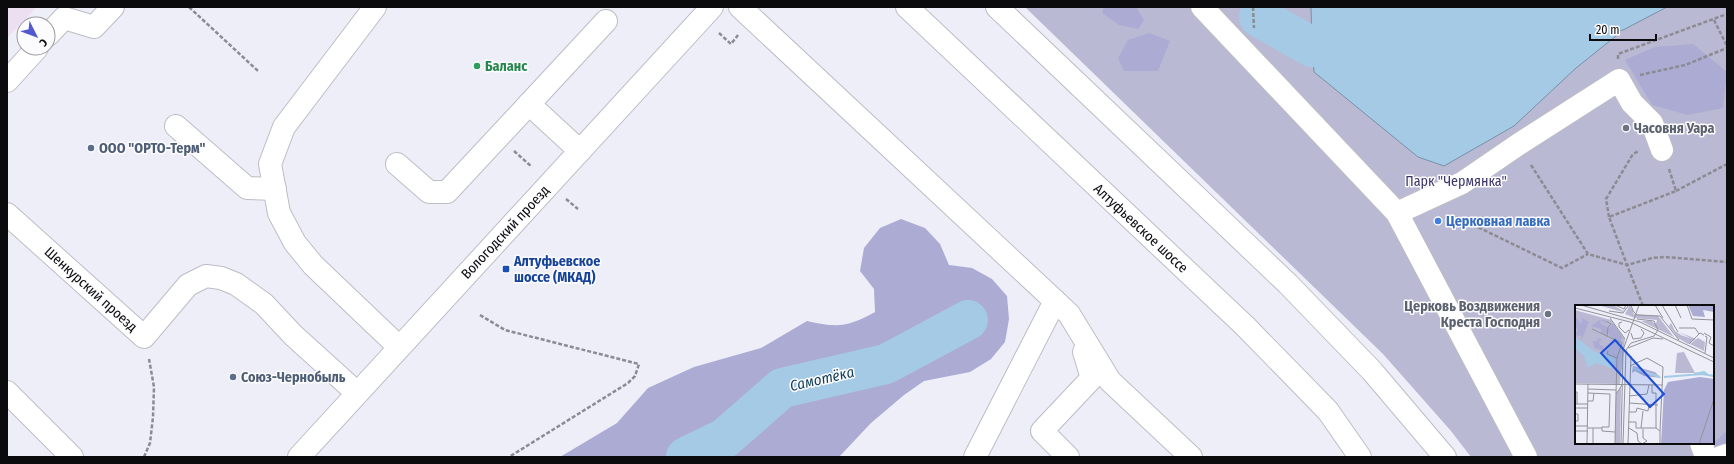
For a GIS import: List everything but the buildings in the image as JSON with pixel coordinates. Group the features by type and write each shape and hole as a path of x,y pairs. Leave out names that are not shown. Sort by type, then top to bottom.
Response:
{"main road":[{"path":"59,12 94,27 113,7"},
{"path":"375,7 284,127 270,164 279,213 295,243 313,265 400,347"},
{"name":"Вологодский проезд","path":"299,457 322,422 357,393 712,7"},
{"path":"740,7 1069,314 1110,381 1191,457"},
{"name":"Алтуфьевское шоссе","path":"907,7 1246,326 1328,411 1368,457"},
{"path":"997,7 1288,284 1372,371 1445,457"},
{"path":"1202,7 1256,62 1397,213 1526,457"},
{"path":"398,164 428,192 447,192 606,22"},
{"path":"7,81 30,56"},
{"path":"1397,213 1462,183 1519,144 1620,80 1632,103 1652,123 1661,146"},
{"path":"529,104 580,151"},
{"path":"176,126 247,188 275,189"},
{"name":"Шенкурский проезд","path":"7,214 144,336 188,285 206,276 221,278 236,284 264,304 293,335 357,393"},
{"path":"975,457 1055,301"},
{"path":"1068,457 1042,430 1092,378 1075,324"},
{"path":"7,392 72,457"},
{"path":"1328,411 1360,457"},
{"path":"1701,444 1706,457"},
{"path":"1721,457 1727,455"}],"path":[{"path":"189,7 258,71"},
{"path":"1714,20 1727,47 1685,65 1620,80 1618,54 1727,14"},
{"path":"715,30 731,44 742,31"},
{"path":"1643,305 1610,217 1606,199 1633,154 1661,146 1676,191"},
{"path":"1610,217 1676,191 1727,164"},
{"path":"1531,165 1588,254 1627,265 1652,258 1727,262"},
{"path":"564,196 578,209"},
{"path":"1445,217 1455,216 1562,268 1588,254"},
{"path":"480,315 505,330 639,364 634,376 628,384 510,457"},
{"path":"144,336 154,387 150,443 144,457"}],"shaded area":[{"path":"7,7 34,7 35,9 28,16 16,16 16,29 7,38"},
{"path":"1104,7 1136,7 1144,20 1138,29 1119,25 1102,13"},
{"path":"1311,7 1667,7 1623,30 1618,31 1616,36 1576,68 1514,126 1444,166 1418,157 1314,72"},
{"path":"1149,33 1170,41 1158,71 1124,71 1118,58 1128,40"},
{"path":"1693,44 1727,72 1723,108 1688,115 1652,105 1625,60 1655,47"},
{"path":"901,219 925,228 940,244 949,265 972,268 992,279 1007,296 1009,319 1005,342 991,359 970,372 924,381 904,395 871,423 839,457 560,457 617,423 648,388 694,367 761,348 807,321 826,325 842,325 857,321 875,312 874,289 860,271 864,248 880,228"},
{"path":"1727,431 1727,448 1711,445 1714,444"}],"green space":[{"name":"Парк \"Чермянка\"","path":"1025,7 1727,7 1727,457 1471,457 1451,431 1383,354"}],"waterway":[{"name":"Самотёка","path":"1259,17 1312,47 1390,7"},
{"name":"Самотёка","path":"686,457 725,438 782,388 886,364 968,320"}],"place":[{"name":"Баланс","path":"477,66"},
{"name":"Часовня Уара","path":"1626,128"},
{"name":"ООО \"ОРТО-Терм\"","path":"91,148"},
{"name":"Церковная лавка","path":"1438,221"},
{"name":"Алтуфьевское шоссе (МКАД)","path":"506,269"},
{"name":"Церковь Воздвижения Креста Господня","path":"1548,314"},
{"name":"Союз-Чернобыль","path":"233,377"}]}
